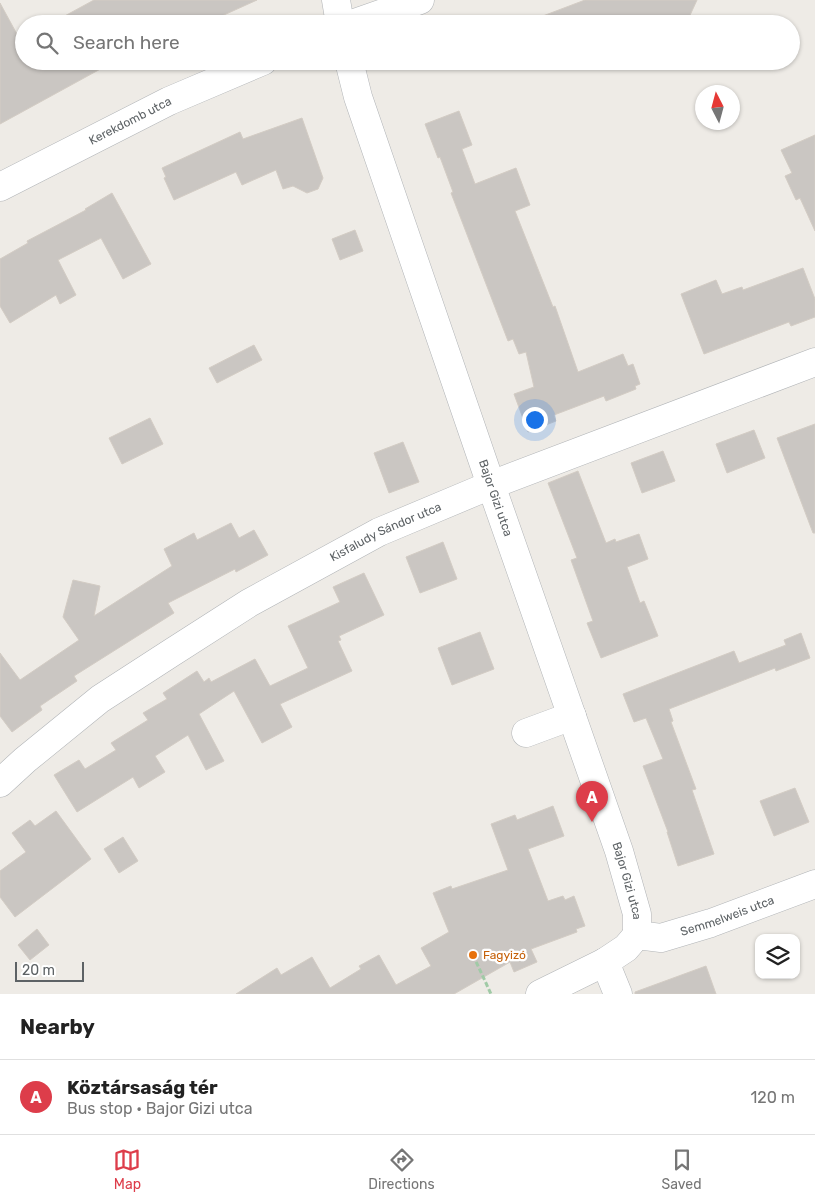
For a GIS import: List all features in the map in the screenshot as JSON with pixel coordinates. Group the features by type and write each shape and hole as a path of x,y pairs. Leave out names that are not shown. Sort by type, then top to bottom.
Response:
{"street":[{"path":"336,0 338,15"},
{"path":"378,15 420,0"},
{"name":"Kerekdomb utca","path":"0,187 170,101 242,70"},
{"name":"Bajor Gizi utca","path":"351,70 358,97 631,888 637,914 637,934"},
{"name":"Kisfaludy Sándor utca","path":"0,783 25,760 100,699 249,603 379,532 491,485 815,362"},
{"path":"526,732 572,716"},
{"name":"Semmelweis utca","path":"637,934 661,938 711,923 815,884"},
{"path":"540,994 605,962 626,948 637,934"},
{"path":"605,962 618,994"}],"path":[{"path":"472,955 491,994"}],"building":[{"path":"94,0 257,0 224,15 66,15"},
{"path":"585,0 697,0 690,15 545,15"},
{"path":"0,3 15,30 15,70 99,70 0,124"},
{"path":"459,111 472,145 462,149 475,184 516,168 530,205 515,211 553,307 555,306 578,372 623,354 628,366 633,364 640,384 635,386 636,389 606,401 604,396 554,415 556,421 528,432 514,394 534,387 526,352 519,354 513,339 508,341 451,193 453,192 440,157 438,158 425,124"},
{"path":"302,118 323,178 318,189 307,193 293,186 283,189 276,170 242,185 236,172 174,200 164,178 166,177 162,168 240,132 243,139"},
{"path":"815,135 815,231 800,198 796,200 785,176 792,173 781,150"},
{"path":"112,193 151,264 123,279 101,238 58,260 76,295 60,304 56,295 10,323 0,306 0,259 28,243 27,241 86,210"},
{"path":"355,230 363,251 340,260 332,239"},
{"path":"803,268 815,299 815,317 791,326 789,322 704,354 681,294 716,280 722,294 742,287 743,290"},
{"path":"254,345 262,360 217,383 209,368"},
{"path":"150,418 163,444 122,464 109,438"},
{"path":"815,424 815,533 813,533 777,438"},
{"path":"754,430 765,458 727,473 716,444"},
{"path":"403,442 419,482 389,493 374,453"},
{"path":"663,451 675,481 642,493 631,463"},
{"path":"578,471 606,543 615,539 616,542 639,534 648,559 627,567 640,603 644,601 658,636 601,658 587,623 593,621 571,560 577,558 548,483"},
{"path":"231,523 239,538 254,530 268,555 236,572 235,569 168,603 174,613 74,676 77,681 40,706 42,710 12,732 0,716 0,653 20,680 79,640 63,617 73,580 100,586 94,616 172,566 164,549 194,533 197,540"},
{"path":"443,542 457,579 420,593 406,557"},
{"path":"364,573 384,615 339,636 341,640 338,641 352,671 280,704 292,727 262,743 234,691 199,714 224,761 206,770 188,735 155,756 165,772 139,788 133,777 77,812 54,775 79,760 85,769 116,750 111,743 148,720 143,713 167,699 163,693 197,671 204,682 209,678 211,682 255,659 270,686 308,668 288,626 340,602 333,587"},
{"path":"480,632 494,669 452,685 438,648"},
{"path":"801,633 810,658 776,671 775,668 669,709 673,721 671,722 696,789 692,790 714,854 678,866 668,832 643,766 663,759 646,718 634,722 623,694 734,651 739,663 786,645 784,640"},
{"path":"795,788 809,822 774,836 760,801"},
{"path":"553,806 564,836 528,849 548,901 563,896 565,900 574,896 585,926 576,929 577,932 531,949 537,962 514,972 510,962 454,994 236,994 277,968 281,975 312,957 330,988 361,969 359,966 379,955 396,985 431,966 421,948 449,932 433,893 451,886 452,889 508,870 491,824 515,815 517,820"},
{"path":"56,811 91,859 15,917 0,897 0,871 26,852 12,833 30,820 35,826"},
{"path":"123,837 138,861 119,873 104,849"},
{"path":"37,929 49,945 30,960 18,945"},
{"path":"706,966 716,994 635,994 635,992"}],"place":[{"name":"Köztársaság tér","path":"592,822"},
{"name":"Fagyizó","path":"473,955"}]}
